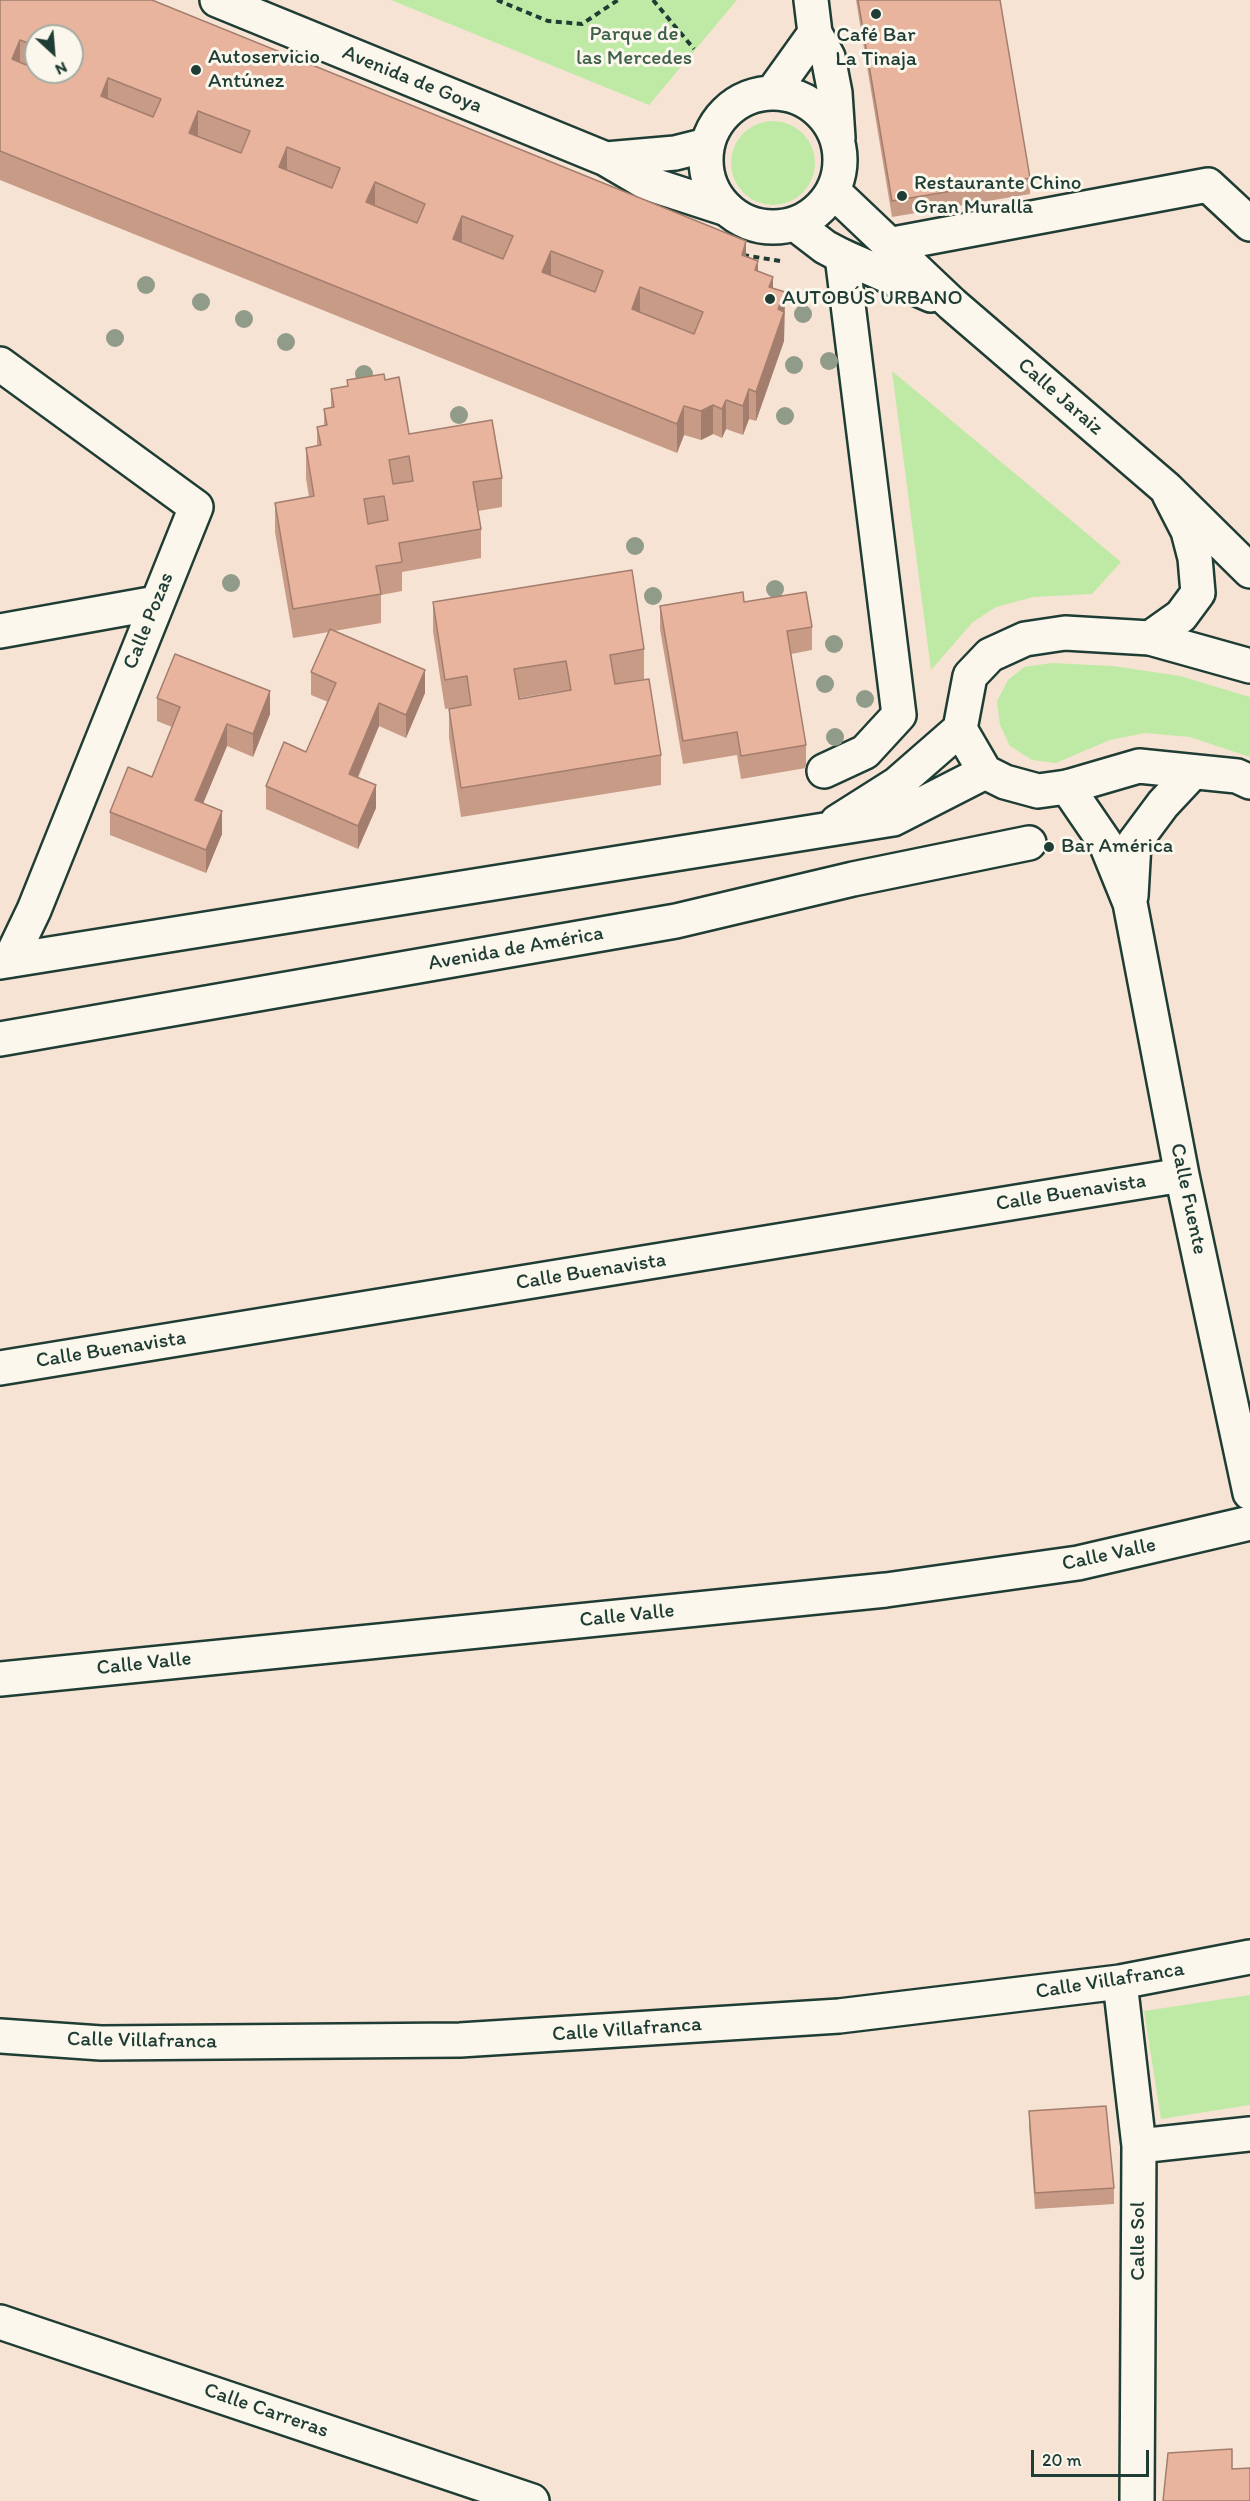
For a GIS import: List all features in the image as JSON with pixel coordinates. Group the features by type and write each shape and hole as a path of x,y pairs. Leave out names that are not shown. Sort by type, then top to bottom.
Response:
{"street":[{"name":"Avenida de Goya","path":"218,0 606,159 647,183 727,209"},
{"path":"812,0 815,33 828,57 835,93 840,166 833,191 818,211 795,224 770,227 747,222 727,209 713,191 706,168 707,145 720,118 743,99 772,93 801,98 824,115 838,141"},
{"path":"772,93 815,33"},
{"name":"Avenida de Goya","path":"606,159 675,153 707,145"},
{"path":"888,245 1208,185 1250,224"},
{"name":"Calle Jaraiz","path":"833,191 952,304 1167,489 1250,571"},
{"name":"Calle Jaraiz","path":"795,224 825,247 842,256 952,304"},
{"path":"824,771 865,752 899,715 842,256"},
{"name":"Calle Pozas","path":"0,364 196,507 34,910 5,961"},
{"name":"Calle Jaraiz","path":"1150,638 1181,616 1198,593 1196,558 1188,531 1167,489"},
{"path":"0,631 156,603"},
{"path":"830,827 897,784 960,729 969,676 990,655 1026,639 1065,633 1150,638 1250,666"},
{"path":"960,729 985,772 1005,782 1038,791 1067,787 1139,766 1237,776 1250,782"},
{"path":"5,961 830,827 892,819 985,772"},
{"name":"Calle Fuente","path":"1130,903 1134,843 1163,804 1192,773"},
{"name":"Calle Fuente","path":"1067,787 1106,844 1130,903 1182,1175 1250,1493"},
{"name":"Avenida de América","path":"0,1039 676,921 853,879 1029,843"},
{"name":"Calle Buenavista","path":"0,1368 1182,1175"},
{"name":"Calle Valle","path":"0,1678 886,1590 1078,1563 1250,1523"},
{"name":"Calle Villafranca","path":"0,2036 101,2043 460,2040 840,2016 1120,1982 1250,1957"},
{"name":"Calle Sol","path":"1120,1982 1139,2146 1137,2501"},
{"path":"1139,2146 1250,2134"},
{"name":"Calle Carreras","path":"0,2322 532,2501"}],"path":[{"path":"497,0 548,21 582,24 618,0"},
{"path":"653,0 694,49"}],"green space":[{"name":"Parque de las Mercedes","path":"391,0 737,0 649,105"},
{"path":"773,121 796,128 808,140 815,163 808,186 796,198 773,205 750,198 738,186 731,163 738,140 750,128"},
{"path":"892,371 1121,562 1092,594 1033,597 996,607 973,622 931,670"},
{"path":"1052,663 1113,666 1180,676 1250,697 1250,757 1190,737 1145,733 1110,740 1056,763 1032,760 1010,746 1000,725 997,701 1008,680 1024,667"},
{"path":"1250,1995 1250,2105 1161,2119 1144,2011"}],"building":[{"path":"0,0 152,0 746,241 742,255 758,261 755,270 773,277 769,287 785,292 778,309 784,312 756,392 749,389 743,406 726,400 722,409 713,405 701,411 684,406 677,424 0,151","holes":["108,78 161,99 153,117 101,96","198,111 250,131 241,153 189,133","287,147 340,168 332,188 279,167","375,182 425,204 417,223 366,202","462,216 513,236 503,259 453,239","551,251 603,271 595,292 542,272","640,287 703,312 694,334 632,309"]},
{"path":"858,0 1000,0 1030,178 892,201"},
{"path":"384,374 385,380 399,377 409,434 492,420 502,478 473,482 481,529 399,543 402,562 376,566 381,594 293,609 275,503 314,496 306,448 321,445 317,427 327,425 324,409 334,407 331,389 348,386 347,380","holes":["409,456 413,481 393,484 389,460","384,496 388,520 368,524 364,499"]},
{"path":"632,570 644,649 610,655 615,684 649,679 661,755 461,788 449,709 471,705 467,676 445,680 433,602","holes":["566,661 571,690 519,699 514,669"]},
{"path":"743,592 744,602 806,592 812,627 787,631 806,745 741,756 737,732 683,741 660,606"},
{"path":"330,629 425,670 406,715 379,703 349,774 376,785 358,826 266,786 284,742 306,752 336,683 311,672"},
{"path":"175,654 270,691 253,734 227,724 195,800 222,811 206,850 110,812 128,767 152,777 180,707 157,698"},
{"path":"1106,2106 1114,2188 1035,2193 1029,2111"},
{"path":"1232,2449 1232,2469 1250,2468 1250,2501 1163,2501 1168,2453"}],"place":[{"name":"Café Bar La Tinaja","path":"876,14"},
{"name":"Autoservicio Antúnez","path":"196,70"},
{"name":"Restaurante Chino Gran Muralla","path":"902,196"},
{"name":"AUTOBÚS URBANO","path":"770,299"},
{"name":"Bar América","path":"1049,847"}]}
